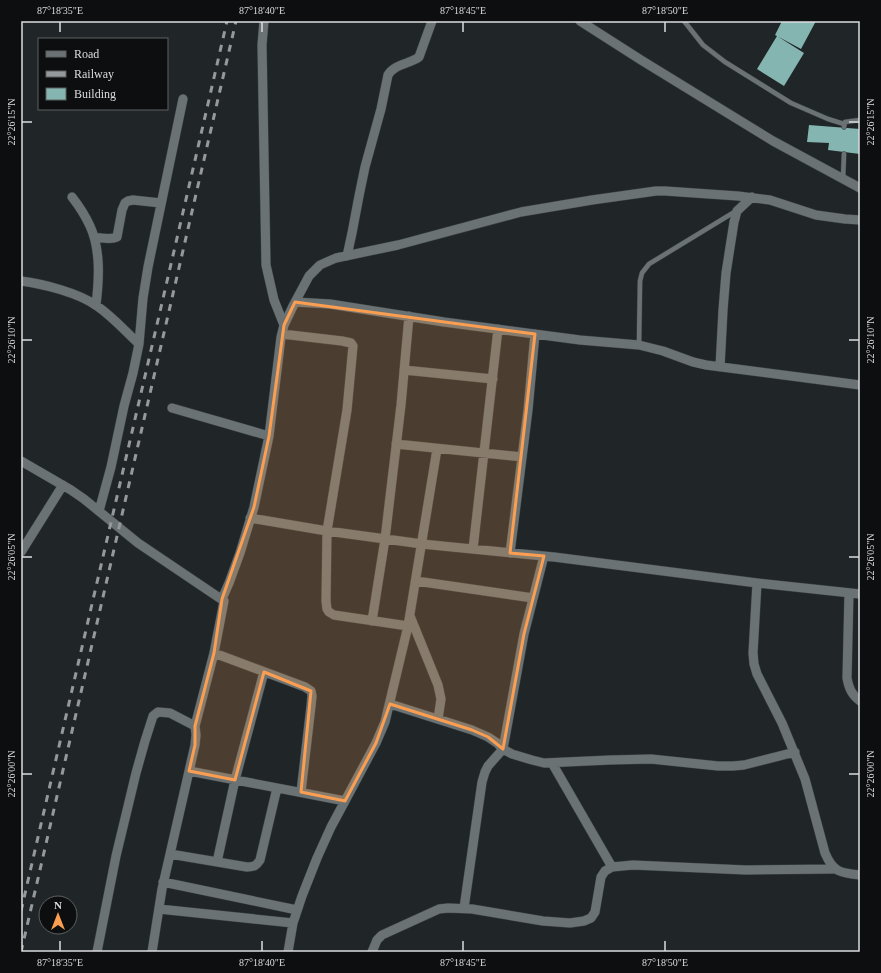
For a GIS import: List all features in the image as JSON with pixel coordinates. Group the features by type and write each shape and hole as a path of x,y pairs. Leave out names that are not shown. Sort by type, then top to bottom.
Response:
{"street":[{"path":"264,21 262,45 266,265 274,300 284,325"},
{"path":"347,256 360,189 382,109 388,75 395,68 416,60 419,57 432,21"},
{"path":"580,21 772,141 860,188"},
{"path":"99,511 111,467 139,344 145,284 151,250 184,100"},
{"path":"222,599 254,507 269,436 284,325 309,276 320,265 336,258 398,245 521,212 622,196 665,191 752,197 770,200 816,215 860,220"},
{"path":"72,197 90,226 96,245 98,260 96,305"},
{"path":"720,367 726,273 734,222 737,211 752,197"},
{"path":"94,237 111,239 118,237 122,210 126,201 133,200 161,203"},
{"path":"21,281 58,289 88,300 112,318 139,344"},
{"path":"295,302 330,304 444,322 534,334 639,345 670,353 693,362 860,386"},
{"path":"372,621 385,539 409,316"},
{"path":"473,549 498,329"},
{"path":"282,334 342,341 350,343 353,346 347,410 327,531 325,594 327,609 334,615 408,626"},
{"path":"510,553 528,410 534,334"},
{"path":"404,370 493,379"},
{"path":"172,408 269,436"},
{"path":"396,444 522,457"},
{"path":"288,952 297,910 317,858 331,827 376,743 385,722 410,616 437,449"},
{"path":"21,461 71,490 138,543 224,601 214,653 195,726 195,745 163,882 152,952"},
{"path":"21,552 63,485"},
{"path":"250,518 327,531 422,544 544,556 757,583 860,594"},
{"path":"464,908 482,782 488,766 503,749 521,648 544,556"},
{"path":"416,581 533,598"},
{"path":"757,583 753,653 754,664 762,685 795,752 805,779 825,853 834,869"},
{"path":"849,594 847,678 848,687 851,694 860,701"},
{"path":"410,616 438,685 441,699 438,719"},
{"path":"214,653 305,687 311,691 312,696 301,792"},
{"path":"217,862 235,780 264,672"},
{"path":"390,704 472,730 488,737 512,754 532,760 552,763 651,759 718,766 733,766 795,752"},
{"path":"97,952 116,856 136,773 153,716 158,712 170,713 195,726"},
{"path":"552,763 612,867"},
{"path":"189,771 345,801"},
{"path":"170,854 254,867 260,860 277,788"},
{"path":"372,952 377,940 382,934 439,909 464,908 542,921 570,923 584,921 591,918 595,912 601,877 612,867 633,865 746,870 834,869 841,872 860,875"},
{"path":"163,882 297,910"},
{"path":"159,909 293,923"}],"lane":[{"path":"684,21 703,45 725,62 791,103 844,125 846,122 860,120"},
{"path":"844,154 844,179"},
{"path":"639,345 639,287 640,277 644,269 649,264 737,211"}],"highlighted area":[{"path":"295,302 535,334 510,553 544,556 524,634 503,749 488,737 472,730 390,704 376,743 345,801 301,792 311,691 264,672 235,780 189,771 195,745 195,726 214,653 222,599 254,507 269,436 284,325"}],"building":[{"path":"782,21 816,21 801,49 775,35"},
{"path":"777,36 804,53 784,86 757,69"},
{"path":"809,125 860,129 860,154 828,150 829,143 807,142"}],"railway":[{"path":"21,911 227,21"},
{"path":"21,952 236,21"}]}
